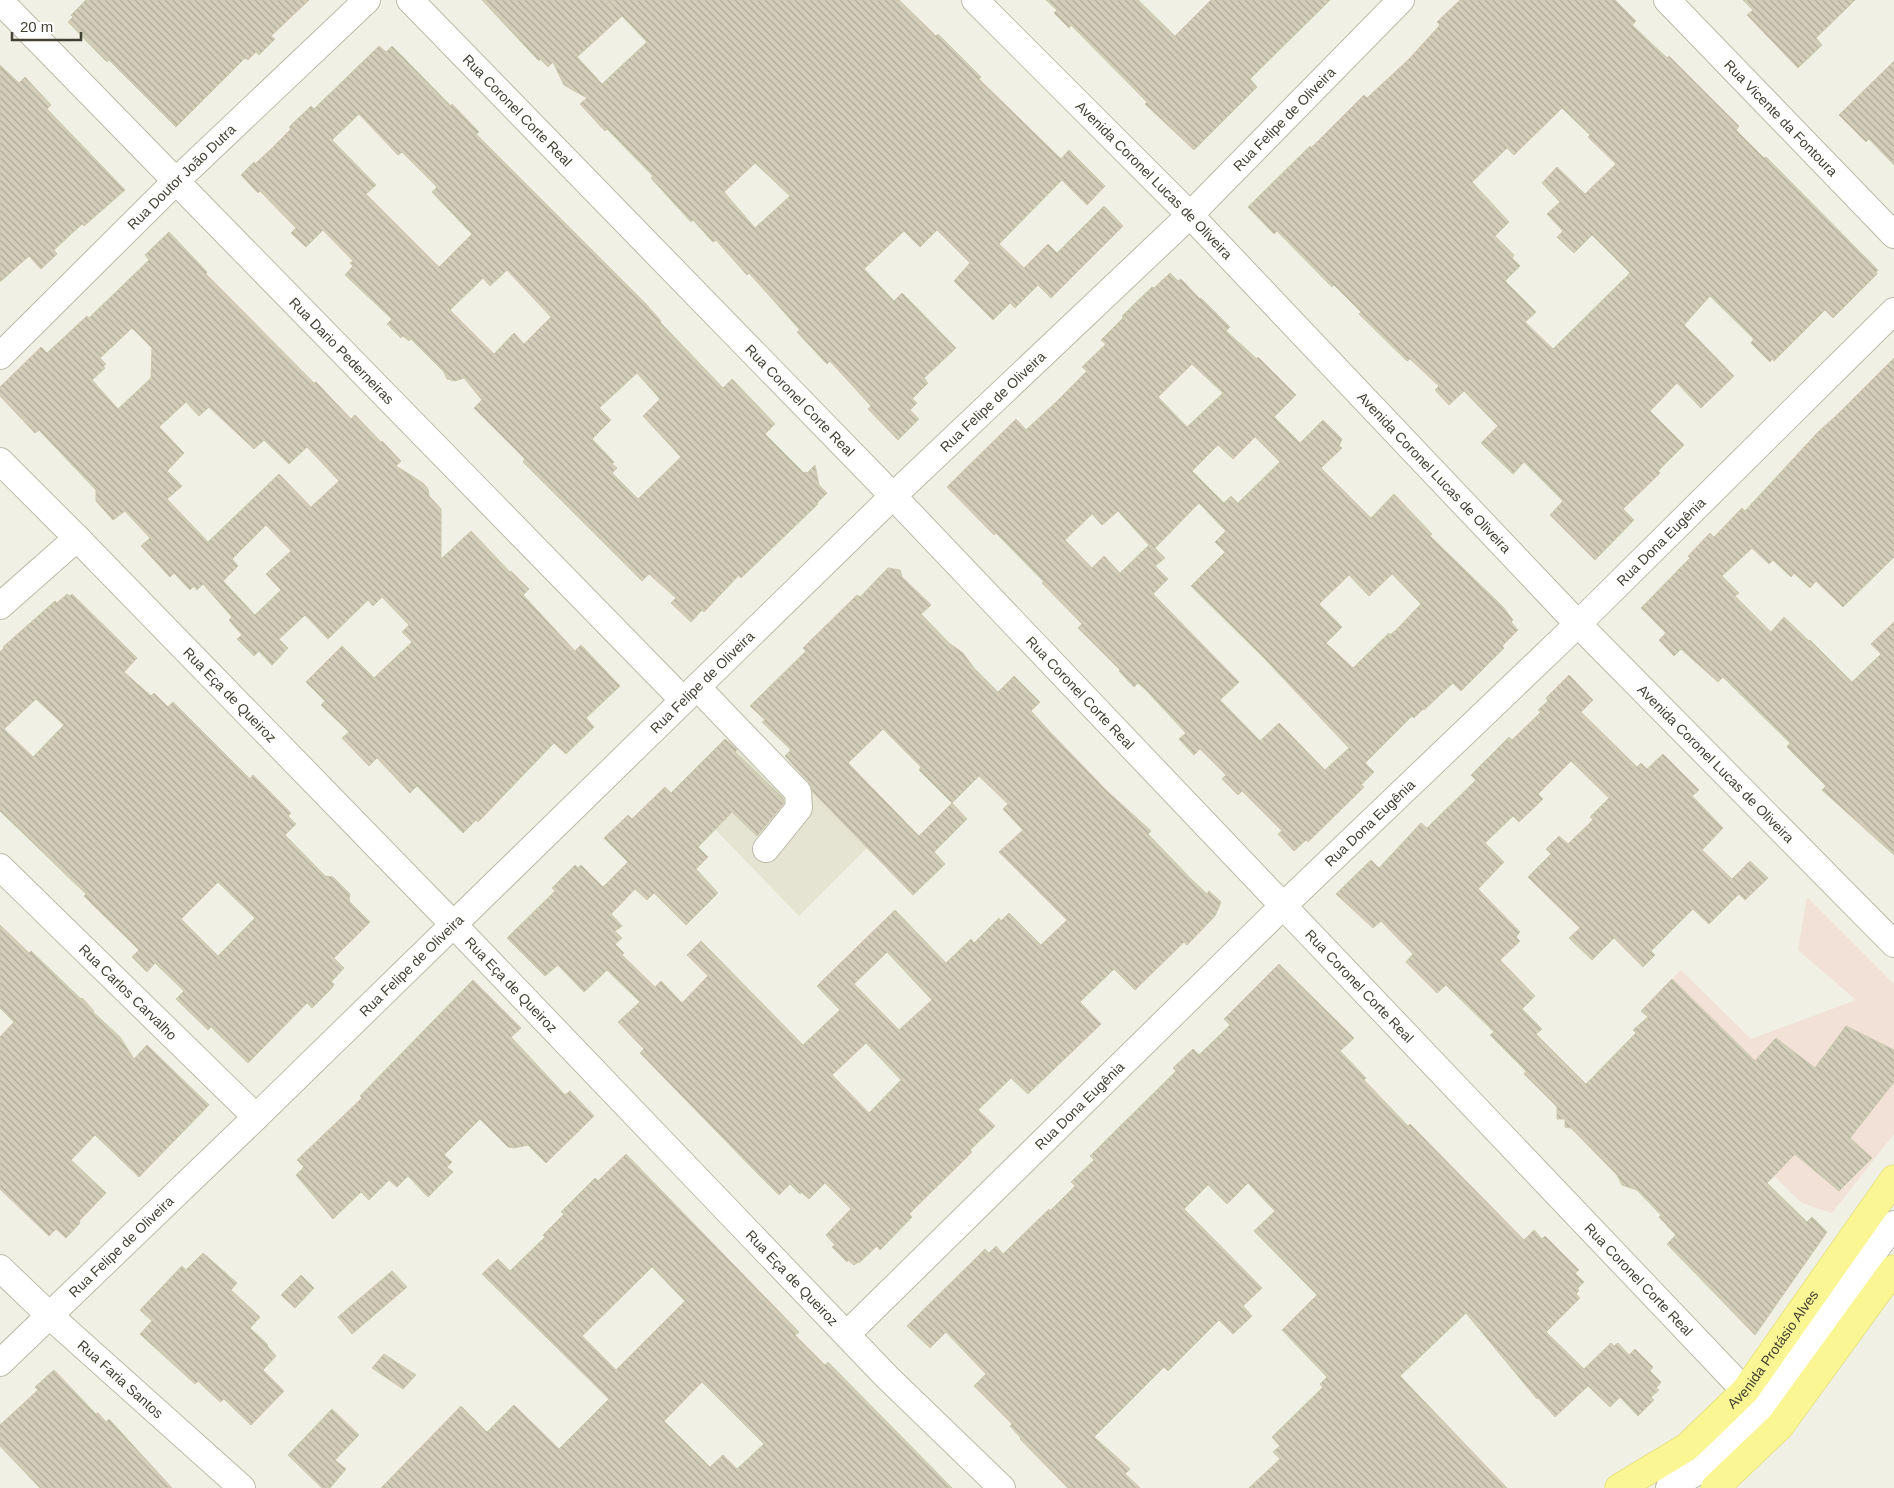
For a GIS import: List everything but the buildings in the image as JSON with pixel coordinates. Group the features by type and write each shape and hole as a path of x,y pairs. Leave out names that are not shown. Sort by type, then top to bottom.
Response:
{"main road":[{"name":"Avenida Protásio Alves","path":"1619,1488 1687,1447 1745,1392 1894,1179"},
{"path":"1715,1488 1780,1426 1894,1269"}],"street":[{"name":"Rua Doutor João Dutra","path":"0,356 176,181 367,0"},
{"name":"Rua Coronel Corte Real","path":"410,0 893,496 1745,1392"},
{"name":"Avenida Coronel Lucas de Oliveira","path":"975,0 1190,215 1578,624 1894,944"},
{"name":"Rua Felipe de Oliveira","path":"0,1363 256,1117 893,496 1190,215 1401,0"},
{"name":"Rua Vicente da Fontoura","path":"1667,0 1894,235"},
{"name":"Rua Dario Pederneiras","path":"0,1 176,181 690,693 798,792 799,808 766,849"},
{"name":"Rua Dona Eugênia","path":"847,1334 1282,907 1578,624 1894,311"},
{"name":"Rua Eça de Queiroz","path":"0,462 77,538 453,924 887,1377 1002,1488"},
{"path":"0,606 77,538"},
{"name":"Rua Carlos Carvalho","path":"0,867 256,1117"},
{"path":"1669,1488 1695,1473 1762,1409 1894,1224"},
{"name":"Rua Faria Santos","path":"0,1268 50,1316 242,1488"}],"shaded area":[{"path":"737,731 786,764 867,848 799,916 712,826 704,783 692,771 725,739 727,741"},
{"path":"1807,897 1894,984 1894,1134 1832,1213 1802,1203 1723,1127 1740,1110 1641,1011 1681,970 1751,1039 1856,1000 1798,950"}]}
